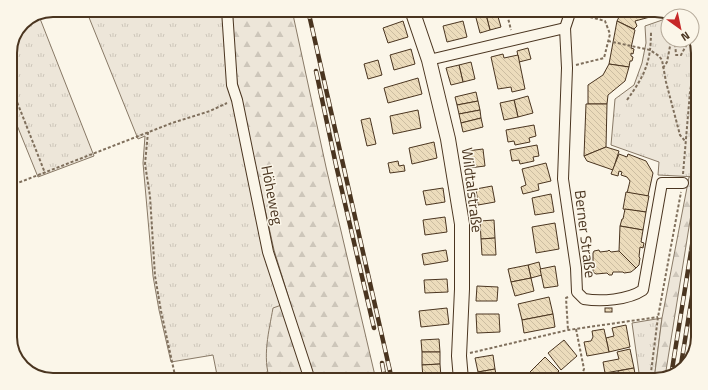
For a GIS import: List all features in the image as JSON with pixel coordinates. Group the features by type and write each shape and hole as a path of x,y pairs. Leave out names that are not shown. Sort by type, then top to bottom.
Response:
{"street":[{"name":"Höheweg","path":"227,17 232,85 237,100 268,252 308,373"},
{"name":"Wildtalstraße","path":"414,17 429,60 448,139 462,224 462,289 459,356 460,373"},
{"name":"Berner Straße","path":"568,17 565,28 567,68 563,179 576,268 577,292 584,299 594,301 636,295 643,290 662,182 682,183"},
{"path":"429,60 565,28"}],"path":[{"path":"508,17 514,40"},
{"path":"567,68 604,58 610,34 606,21 592,17"},
{"path":"627,100 641,81 647,68 651,31"},
{"path":"608,41 650,50 659,56 662,60 680,135 685,141"},
{"path":"663,68 667,62 670,48"},
{"path":"675,48 676,55 679,56 685,48"},
{"path":"651,373 658,317 682,183 691,86"},
{"path":"17,183 148,132 237,100"},
{"path":"17,102 45,173"},
{"path":"148,132 145,164 150,196 155,276 174,373"},
{"path":"568,330 566,298 577,292"},
{"path":"459,356 568,330 658,317"},
{"path":"576,329 584,369 583,373"}],"green space":[{"path":"89,17 231,17 237,82 274,250 291,302 267,373 217,373 213,355 171,362 153,276 143,163 145,136 138,139"},
{"path":"231,17 294,17 326,167 374,373 268,373 266,353 273,308 290,302 274,250 237,82"},
{"path":"40,20 94,156 38,177 17,125 17,50 18,43 27,27"},
{"path":"660,21 660,48 690,48 691,177 658,175 659,162 611,145 615,99 634,85 642,63 646,43 645,26"},
{"path":"689,177 691,177 691,214 666,371 655,373 662,318"},
{"path":"662,318 655,373 639,373 632,323"}],"building":[{"path":"476,17 487,17 490,30 480,33"},
{"path":"487,17 498,17 501,27 490,30"},
{"path":"619,17 650,17 635,21 637,26 634,29 617,21"},
{"path":"403,21 408,37 388,43 383,28"},
{"path":"463,21 467,37 447,42 443,26"},
{"path":"617,21 635,30 631,48 634,49 633,54 631,53 631,56 633,57 632,61 630,61 629,67 609,64"},
{"path":"528,48 531,59 519,62 517,51"},
{"path":"411,49 415,64 394,70 390,55"},
{"path":"503,54 504,58 518,55 525,89 512,92 511,87 498,89 491,57"},
{"path":"378,60 382,75 368,79 364,64"},
{"path":"471,62 475,79 463,82 459,65"},
{"path":"609,64 629,67 625,81 608,95 607,104 588,104 588,85 603,75"},
{"path":"459,65 463,82 451,85 446,68"},
{"path":"418,78 422,94 388,103 384,88"},
{"path":"476,92 478,101 457,105 455,97"},
{"path":"528,96 533,113 518,117 514,100"},
{"path":"514,100 518,117 504,120 500,103"},
{"path":"478,101 480,110 459,114 457,105"},
{"path":"586,104 607,104 606,147 584,156"},
{"path":"418,110 421,128 393,134 390,116"},
{"path":"480,110 481,118 461,123 459,114"},
{"path":"370,118 376,144 367,146 361,120"},
{"path":"481,118 483,127 463,132 461,123"},
{"path":"534,125 536,136 529,138 530,142 515,145 514,141 508,142 506,130"},
{"path":"434,142 437,158 412,164 409,148"},
{"path":"537,145 539,156 533,157 534,161 520,164 519,160 512,161 510,150"},
{"path":"606,147 619,151 613,170 587,161 584,156"},
{"path":"483,149 485,166 469,168 467,151"},
{"path":"619,154 627,157 628,154 646,161 653,173 648,196 627,193 630,181 627,177 621,175 622,172 619,171 618,176 611,174"},
{"path":"398,161 399,166 404,165 405,171 390,173 388,163"},
{"path":"546,163 551,181 538,184 539,190 523,194 521,187 526,185 522,169"},
{"path":"492,186 495,202 478,205 476,189"},
{"path":"443,188 445,202 426,205 423,191"},
{"path":"626,192 649,196 646,212 623,209"},
{"path":"551,194 554,212 535,215 532,198"},
{"path":"625,209 646,212 643,230 620,226"},
{"path":"445,217 447,232 425,235 423,220"},
{"path":"494,220 495,238 481,239 480,221"},
{"path":"555,223 559,249 536,253 532,227"},
{"path":"620,226 643,230 641,242 644,243 643,248 640,247 639,265 636,268 619,251"},
{"path":"495,238 496,255 482,255 481,239"},
{"path":"446,250 448,261 424,265 422,254"},
{"path":"599,250 600,252 609,250 611,252 619,251 636,268 631,272 613,272 612,275 607,273 596,274 593,272 593,253 594,251"},
{"path":"539,262 542,275 531,278 528,265"},
{"path":"528,265 531,278 511,282 508,269"},
{"path":"555,266 558,286 544,288 540,269"},
{"path":"531,278 534,291 515,296 511,282"},
{"path":"447,279 448,292 425,293 424,280"},
{"path":"477,286 498,287 497,301 476,301"},
{"path":"549,297 553,314 522,320 518,304"},
{"path":"447,308 449,324 421,327 419,311"},
{"path":"605,308 612,308 612,312 605,312"},
{"path":"476,314 499,314 500,332 477,333"},
{"path":"553,314 555,327 524,333 522,320"},
{"path":"626,325 630,347 609,352 606,338 614,336 612,328"},
{"path":"604,329 609,352 587,356 584,342 591,341 593,337 592,331"},
{"path":"439,339 440,352 422,352 421,340"},
{"path":"564,340 577,356 561,370 548,353"},
{"path":"630,349 634,368 605,373 603,362 619,359 617,352"},
{"path":"422,352 440,352 440,364 422,365"},
{"path":"493,355 495,369 478,372 475,358"},
{"path":"545,357 559,371 557,373 530,372"},
{"path":"440,364 441,373 423,373 422,365"},
{"path":"634,368 635,373 618,373 618,371"},
{"path":"495,369 496,373 478,373"}],"railway":[{"path":"310,17 390,373"},
{"path":"316,71 374,328"},
{"path":"672,368 691,252"},
{"path":"682,361 691,303"},
{"path":"382,363 384,373"}]}
